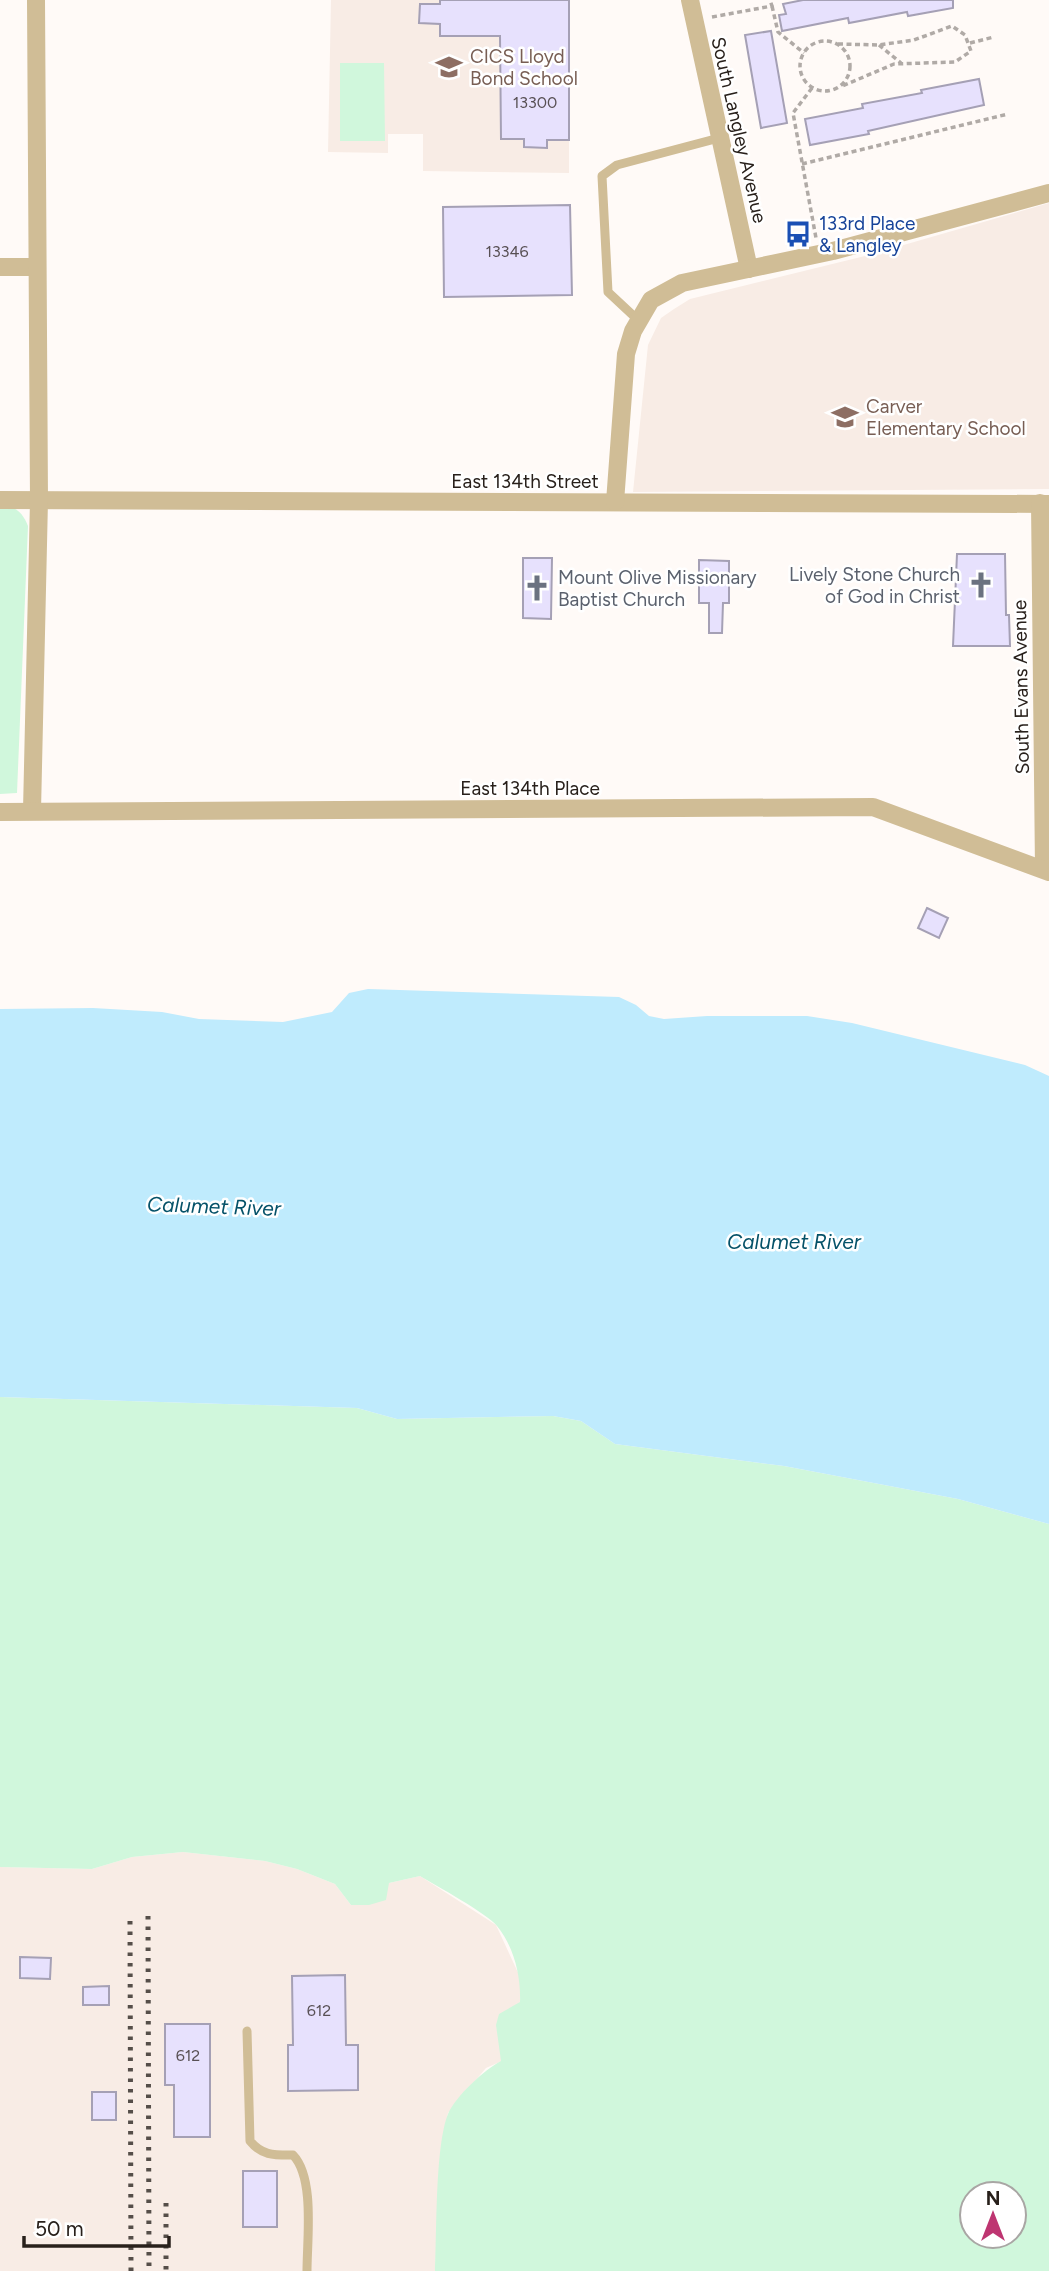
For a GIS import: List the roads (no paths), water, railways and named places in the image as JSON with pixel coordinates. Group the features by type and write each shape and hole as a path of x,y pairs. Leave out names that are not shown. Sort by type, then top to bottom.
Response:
{"street":[{"path":"32,811 39,500 35,267 36,0"},
{"name":"South Langley Avenue","path":"690,0 749,269"},
{"path":"615,502 626,354 638,320 651,300 682,283 846,247 1049,193"},
{"path":"0,267 35,267"},
{"name":"East 134th Street","path":"0,500 1044,503"},
{"name":"South Evans Avenue","path":"1044,503 1046,871"},
{"name":"East 134th Place","path":"0,812 873,807 1046,871"}],"lane":[{"path":"638,320 608,292 602,176 617,165 719,138"},
{"path":"247,2031 250,2141 258,2150 269,2154 293,2155 300,2162 306,2177 307,2271"}],"water":[{"name":"Calumet River","path":"368,989 619,997 636,1005 649,1016 664,1019 807,1016 852,1023 1025,1065 1049,1076 1049,1524 958,1499 784,1466 615,1444 581,1421 553,1416 397,1419 357,1408 0,1397 0,1009 93,1008 162,1012 199,1019 283,1022 332,1012 349,993"}],"railway":[{"path":"148,1916 149,2271"},
{"path":"130,1921 131,2271"},
{"path":"166,2203 166,2271"}],"place":[{"name":"CICS Lloyd Bond School","path":"449,67"},
{"name":"133rd Place & Langley","path":"798,234"},
{"name":"Carver Elementary School","path":"845,417"},
{"name":"Lively Stone Church of God in Christ","path":"981,585"},
{"name":"Mount Olive Missionary Baptist Church","path":"537,588"}]}
